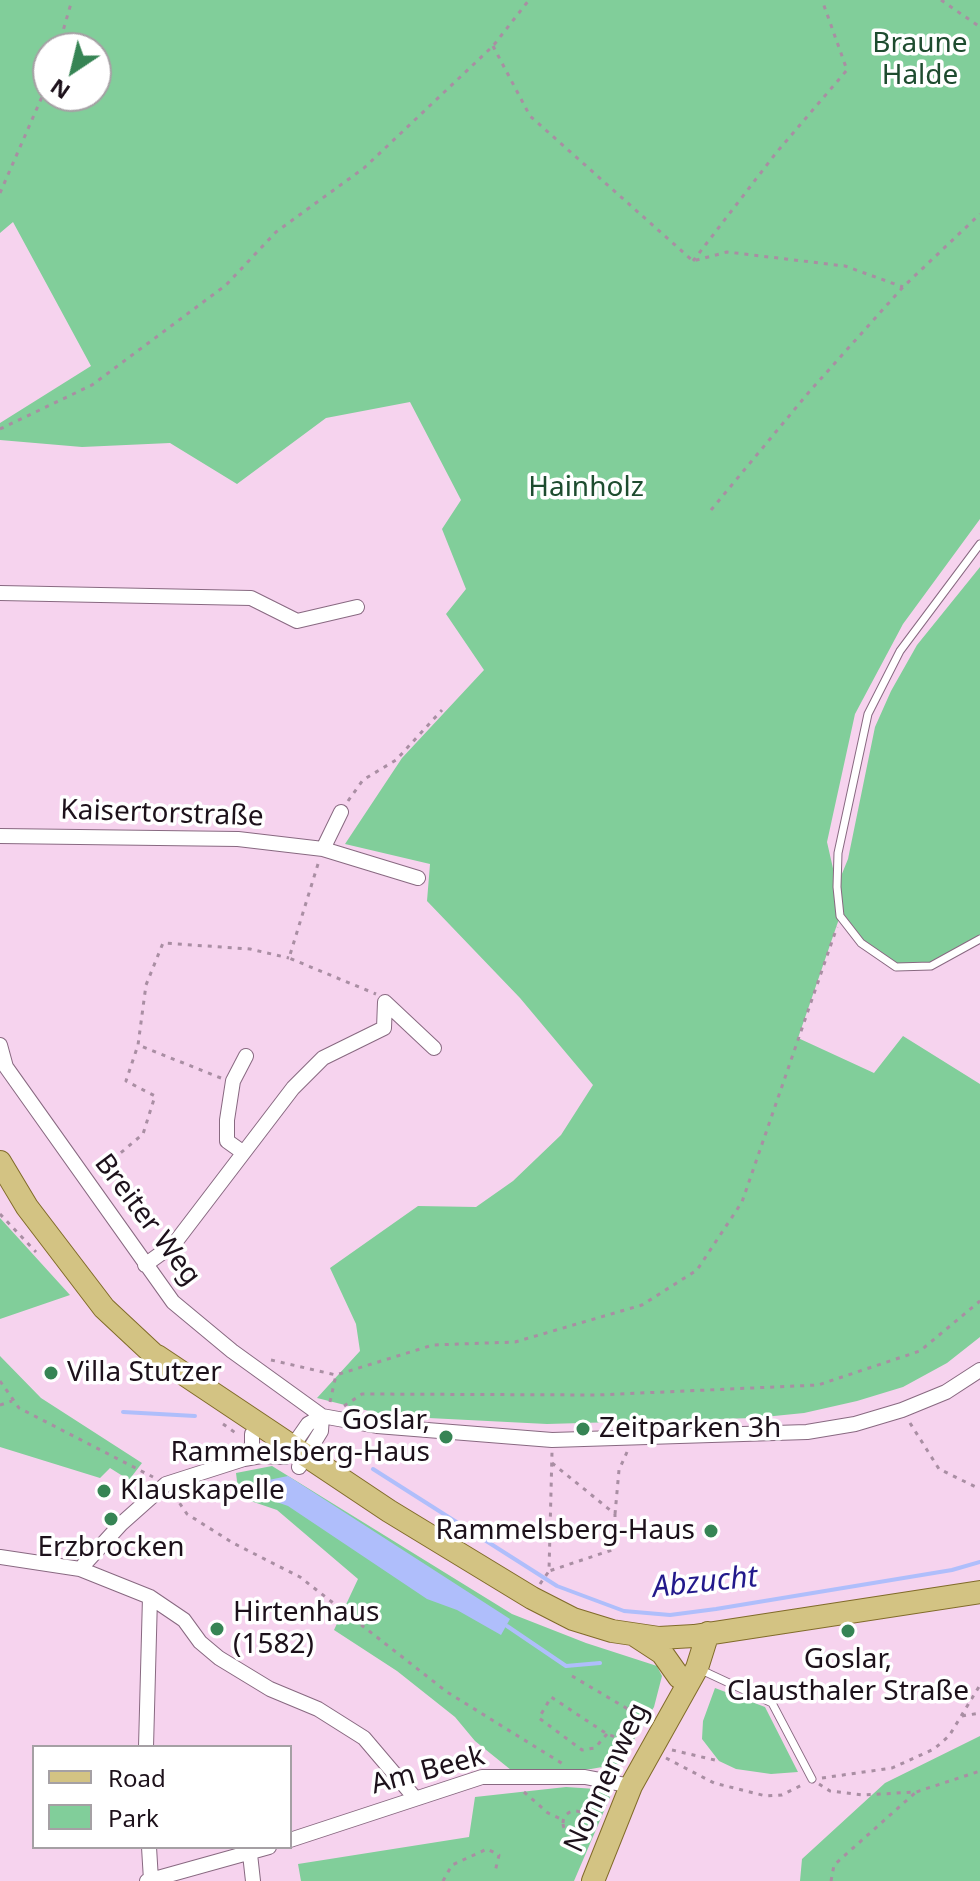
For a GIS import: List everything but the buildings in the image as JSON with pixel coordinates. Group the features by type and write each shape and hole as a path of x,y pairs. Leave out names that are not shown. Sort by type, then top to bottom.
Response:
{"main road":[{"path":"0,1162 27,1207 104,1308 200,1398 252,1434 389,1511 552,1609 592,1625 635,1636 701,1635 980,1592"},
{"path":"157,1356 296,1457"},
{"name":"Nonnenweg","path":"593,1881 631,1786 677,1701 701,1635"},
{"path":"635,1636 688,1672"}],"street":[{"path":"0,593 251,598 297,621 357,607"},
{"path":"323,849 341,812"},
{"name":"Kaisertorstraße","path":"0,836 238,839 323,849 418,878"},
{"path":"145,1265 174,1244 241,1151 293,1088 323,1058 384,1028 385,1002 434,1048"},
{"name":"Breiter Weg","path":"0,1045 6,1067 173,1302 232,1351 325,1417"},
{"path":"241,1151 227,1141 227,1120 233,1081 246,1056"},
{"path":"80,1569 121,1524 166,1484 244,1459 296,1457 308,1424 325,1417 377,1426 552,1440 807,1432 855,1424 902,1410 946,1392 980,1370"},
{"path":"244,1459 252,1445 252,1434"},
{"path":"2,1555 80,1569 150,1597 184,1620 200,1642 219,1658 270,1689 318,1709 364,1738 415,1798"},
{"path":"146,1745 150,1597"},
{"name":"Am Beek","path":"292,1839 482,1777 585,1777 631,1786"},
{"path":"149,1849 149,1881 264,1849"},
{"path":"250,1854 253,1881"}],"lane":[{"path":"980,544 900,651 868,714 838,853 837,887 840,916 861,943 896,967 931,966 980,939"},
{"path":"688,1672 772,1703 812,1779"}],"path":[{"path":"63,32 72,0"},
{"path":"0,429 92,385 226,285 276,232 364,168 493,46 529,0"},
{"path":"693,261 776,153 847,70 822,0"},
{"path":"941,0 980,27"},
{"path":"493,46 530,116 693,261"},
{"path":"0,193 35,112"},
{"path":"711,510 809,392 903,287 980,214"},
{"path":"693,261 727,252 845,266 903,287"},
{"path":"341,812 363,780 396,760 442,710"},
{"path":"289,958 323,849"},
{"path":"262,1358 336,1375 433,1345 515,1342 642,1305 697,1270 742,1202 840,916"},
{"path":"85,1182 143,1134 155,1096 126,1081 138,1045 146,985 163,943 250,949 289,958 370,989"},
{"path":"138,1045 222,1079"},
{"path":"325,1417 362,1394 597,1395 818,1385 920,1351 980,1301"},
{"path":"325,1417 336,1375"},
{"path":"0,1381 19,1408 76,1434 166,1484 187,1514 300,1577 447,1692 562,1762 571,1778"},
{"path":"0,1405 12,1401"},
{"path":"902,1410 939,1469 980,1489"},
{"path":"549,1571 615,1549 619,1470 633,1438"},
{"path":"542,1582 549,1571 552,1440"},
{"path":"552,1463 615,1514"},
{"path":"572,1676 714,1783 766,1796 782,1795 812,1779 892,1768 934,1749 949,1736 980,1685"},
{"path":"607,1734 595,1748 582,1750 539,1718 551,1697 607,1734 655,1741 719,1761"},
{"path":"962,1716 980,1713"},
{"path":"812,1779 830,1791 916,1792 980,1771"},
{"path":"520,1778 522,1790 548,1813 563,1820"},
{"path":"831,1881 834,1865 916,1792"},
{"path":"578,1811 585,1817 587,1826 581,1833 572,1835 564,1829 563,1820 568,1812 578,1811"},
{"path":"443,1881 452,1865 487,1849 499,1855 495,1872"}],"green space":[{"path":"0,0 980,0 980,519 903,624 855,714 827,842 837,886 848,859 875,727 891,691 917,645 980,567 980,939 931,966 896,967 876,956 840,916 798,1038 874,1073 903,1036 980,1084 980,1337 947,1363 903,1387 804,1413 754,1418 547,1424 389,1416 317,1398 360,1351 356,1324 330,1268 418,1206 476,1207 513,1181 561,1135 593,1085 520,998 427,901 430,864 345,844 402,758 484,670 446,614 466,589 442,529 461,500 410,402 326,418 237,484 170,443 82,447 0,440 0,423 91,366 13,222 0,233"},
{"path":"0,1218 70,1295 0,1319"},
{"path":"0,1356 41,1398 142,1463 129,1480 110,1468 100,1478 0,1447"},
{"path":"272,1466 512,1614 657,1666 662,1676 654,1707 619,1764 591,1769 511,1770 475,1741 455,1717 397,1671 334,1630 358,1579 277,1510 239,1497 236,1473"},
{"path":"715,1688 765,1707 798,1772 771,1774 736,1769 719,1761 702,1739 703,1721"},
{"path":"980,1736 980,1881 800,1881 802,1859 885,1783"},
{"path":"566,1787 596,1789 610,1797 574,1881 301,1881 298,1864 469,1837 475,1797"}],"water":[{"path":"288,1476 510,1619 501,1635 457,1610 427,1599 288,1506 257,1495 254,1483"}],"waterway":[{"name":"Abzucht","path":"123,1412 195,1416"},
{"name":"Abzucht","path":"373,1469 557,1586 624,1611 670,1615 716,1609 952,1570 980,1562"},
{"path":"507,1626 566,1666 600,1663"}],"place":[{"name":"Villa Stutzer","path":"51,1373"},
{"name":"Zeitparken 3h","path":"583,1429"},
{"name":"Goslar, Rammelsberg-Haus","path":"446,1437"},
{"name":"Klauskapelle","path":"104,1491"},
{"name":"Erzbrocken","path":"111,1519"},
{"name":"Rammelsberg-Haus","path":"711,1531"},
{"name":"Hirtenhaus (1582)","path":"217,1629"},
{"name":"Goslar, Clausthaler Straße","path":"848,1631"}],"park label":[{"name":"Braune Halde","path":"920,60"},
{"name":"Hainholz","path":"586,488"}]}
